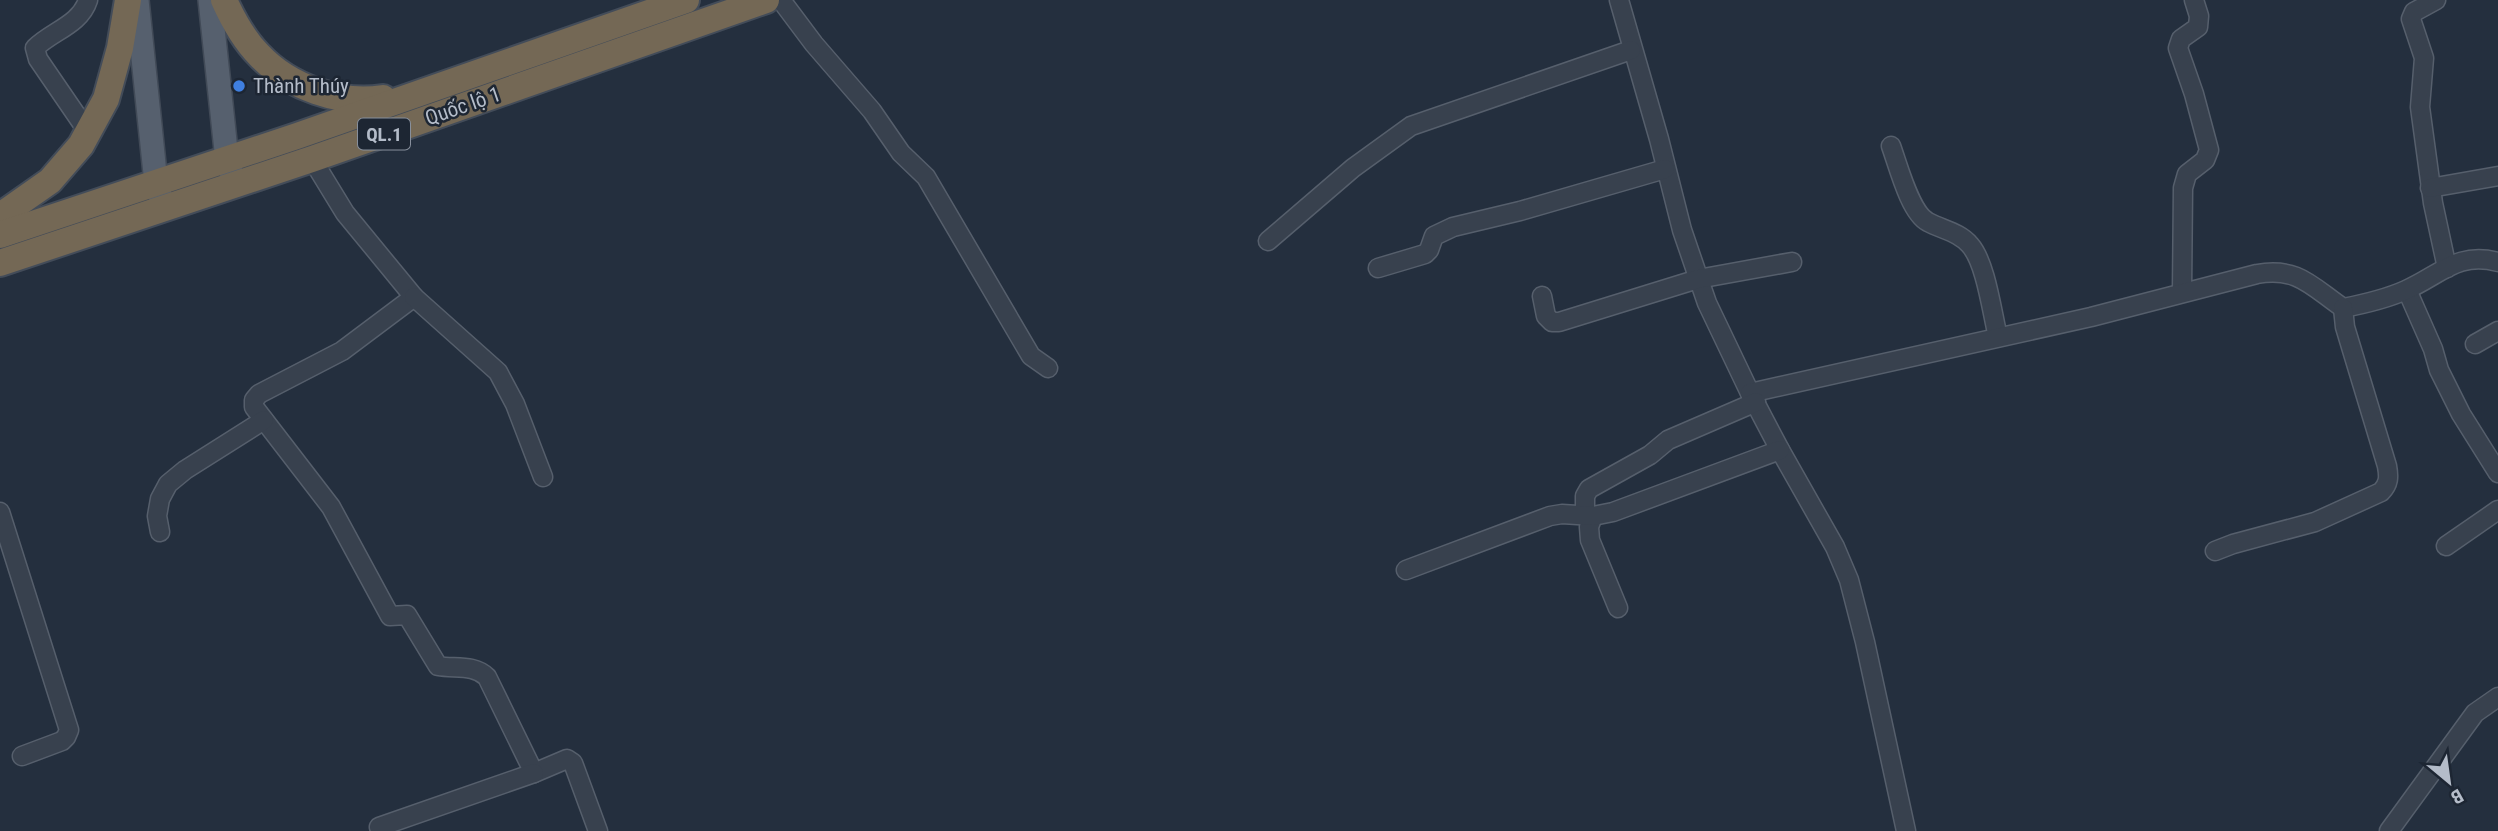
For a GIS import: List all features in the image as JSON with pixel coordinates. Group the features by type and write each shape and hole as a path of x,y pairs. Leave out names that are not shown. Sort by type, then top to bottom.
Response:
{"highway":[{"path":"0,216 50,181 81,145 106,99 120,48 128,0"},
{"path":"224,0 235,25 259,56 288,78 325,94 365,101 423,92"},
{"name":"Quốc lộ 1","path":"0,235 227,160 686,0"},
{"name":"Quốc lộ 1","path":"0,263 312,159 766,0"}],"main road":[{"path":"136,0 156,183 165,208"},
{"path":"210,0 227,160 235,185"}],"street":[{"path":"88,0 85,11 35,48 38,59 88,132"},
{"path":"781,0 814,44 872,111 901,153 926,177 1031,356 1048,368"},
{"path":"1619,0 1698,279 1726,345 1780,450 1835,547 1849,580 1906,831"},
{"path":"2182,292 2183,187 2187,174 2205,160 2209,150 2178,48 2181,39 2197,27 2199,16 2194,0"},
{"path":"2436,0 2420,8 2412,16 2426,67 2420,107 2430,188 2447,268"},
{"path":"1268,242 1353,168 1411,126 1632,50"},
{"path":"1891,146 1911,200 1920,216 1926,222 1964,238 1977,255 1998,337"},
{"path":"312,159 345,213 414,297 498,372 515,404 544,477"},
{"path":"1378,268 1425,254 1434,236 1453,227 1520,211 1665,169"},
{"path":"2430,188 2498,176"},
{"path":"1618,608 1590,540 1585,496 1589,489 1650,455 1668,440 1753,398 2257,274 2277,271 2296,275 2343,308 2369,303 2407,290 2462,260 2481,258 2498,262"},
{"path":"1542,296 1546,316 1552,322 1559,322 1698,279 1792,262"},
{"path":"2407,290 2433,349 2439,370 2461,414 2498,473"},
{"path":"414,297 348,347 259,394 254,400 254,407 331,507 390,616 407,615 438,666 469,668 487,677 534,773"},
{"path":"2215,551 2315,522 2385,488 2388,482 2387,466 2344,327 2343,308"},
{"path":"2475,344 2498,331"},
{"path":"160,532 158,507 168,484 185,470 264,420"},
{"path":"1406,570 1550,516 1589,516 1625,508 1780,450"},
{"path":"2446,546 2498,510"},
{"path":"0,512 69,730 62,741 22,756"},
{"path":"2389,831 2475,713 2498,697"},
{"path":"379,827 567,759 573,763 598,831"}],"place":[{"name":"Thành Thúy","path":"239,86"}]}
